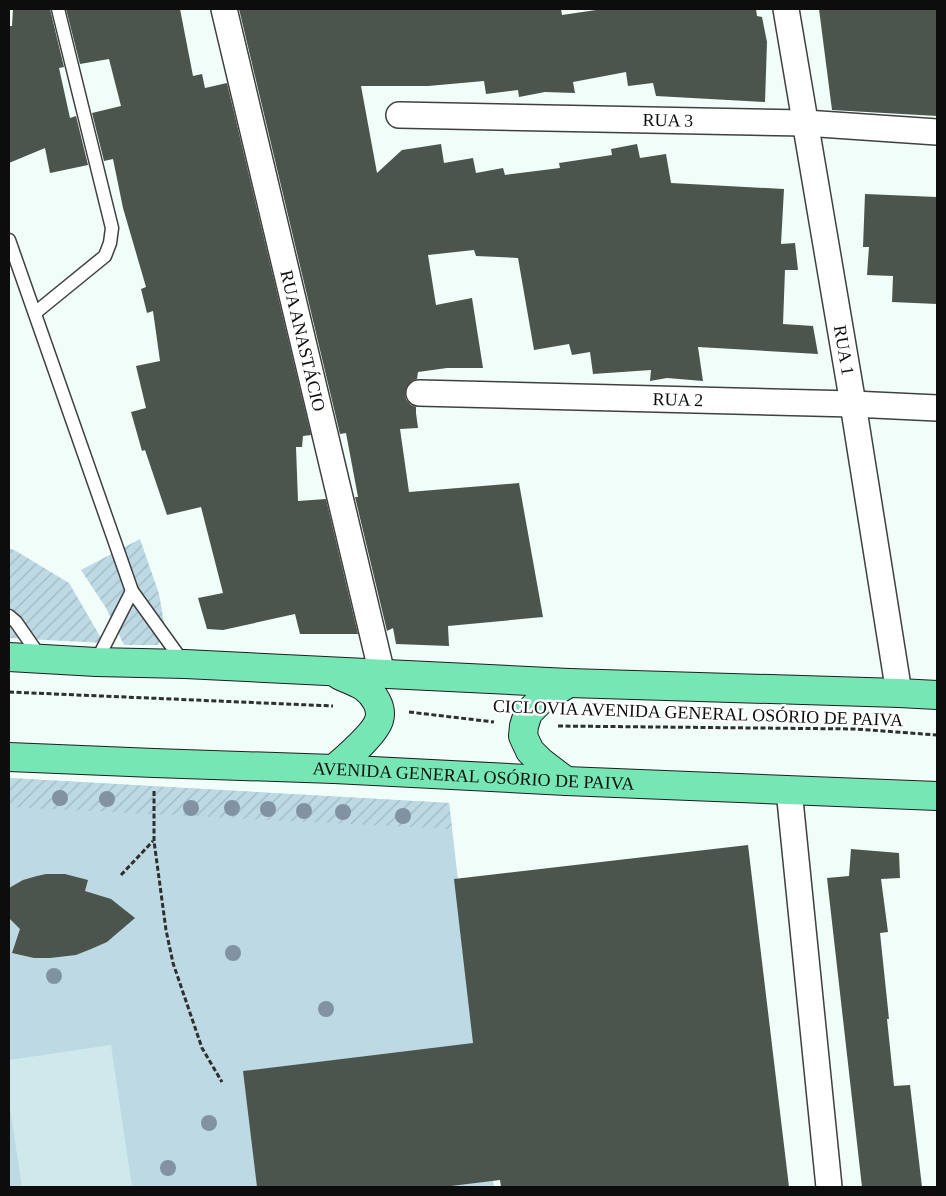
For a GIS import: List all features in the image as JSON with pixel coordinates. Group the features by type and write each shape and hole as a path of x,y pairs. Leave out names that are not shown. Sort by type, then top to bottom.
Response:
{"main road":[{"path":"9,657 569,683 937,695"},
{"path":"334,672 364,687 380,708 379,721 368,737 334,769"},
{"path":"566,781 530,751 523,736 528,713 542,699 569,683"},
{"name":"AVENIDA GENERAL OSÓRIO DE PAIVA","path":"9,757 334,769 566,781 937,796"}],"street":[{"name":"RUA ANASTÁCIO","path":"224,9 382,674"},
{"name":"RUA 1","path":"786,9 853,404 899,693"},
{"name":"RUA 3","path":"399,115 805,123 937,132"},
{"name":"RUA 2","path":"419,393 853,404 937,408"},
{"path":"789,790 829,1187"}],"lane":[{"path":"35,313 105,256 110,243 112,228 58,9"},
{"path":"9,240 132,591 185,664"},
{"path":"96,662 132,591"},
{"path":"9,616 16,622 41,658"}],"path":[{"name":"CICLOVIA AVENIDA GENERAL OSÓRIO DE PAIVA","path":"9,692 380,708 524,726 856,729 937,735"},
{"path":"154,763 154,841 166,930 173,963 202,1048 222,1082"},
{"path":"121,875 154,841"}],"shaded area":[{"path":"140,539 159,594 165,628 158,645 124,645 106,608 81,570"},
{"path":"9,548 69,583 104,643 9,638"},
{"path":"9,778 449,803 494,1187 9,1187"},
{"path":"9,778 449,803 452,829 9,807"},
{"path":"111,1045 132,1187 22,1187 9,1102 9,1060"}],"building":[{"path":"13,9 50,9 64,67 59,68 70,118 76,116 88,165 50,173 45,148 9,163 9,26 12,26"},
{"path":"66,9 180,9 193,76 202,74 205,88 227,83 311,435 303,436 302,447 296,447 298,501 326,499 358,634 300,634 295,614 223,630 207,629 198,598 223,593 201,507 167,515 145,450 142,451 131,412 146,408 136,366 160,361 153,311 147,313 141,289 146,287 123,208 113,159 104,161 92,113 121,106 109,59 80,64"},
{"path":"239,9 561,9 562,15 603,9 756,9 757,16 762,17 767,42 765,102 656,96 653,83 628,86 626,72 573,82 575,93 545,92 519,97 518,90 486,94 484,81 428,86 361,86 377,173 402,150 441,144 444,163 473,158 476,173 503,168 505,175 560,168 559,163 612,155 611,149 637,144 640,158 666,154 671,183 784,189 781,244 795,243 798,270 785,270 783,324 813,326 818,354 698,347 703,381 667,378 650,381 651,370 593,374 590,352 572,355 569,344 534,350 518,258 476,256 474,250 428,255 436,305 472,298 483,368 447,368 418,372 417,379 407,386 406,399 411,405 416,407 418,428 400,429 409,492 519,483 543,617 448,626 449,646 396,644 393,628 387,631 355,497 358,497 346,433 340,434"},
{"path":"819,9 937,9 937,116 832,110"},
{"path":"865,194 937,197 937,304 892,302 893,276 867,275 869,247 863,247"},
{"path":"748,845 789,1187 501,1187 500,1180 443,1187 257,1187 243,1071 473,1043 454,879"},
{"path":"851,849 899,853 900,878 881,879 888,932 880,933 894,1086 910,1085 922,1187 862,1187 827,878 849,876"},
{"path":"46,874 65,874 88,880 85,891 111,899 135,918 107,942 76,955 34,958 12,953 20,929 9,918 9,888 23,880"}]}
